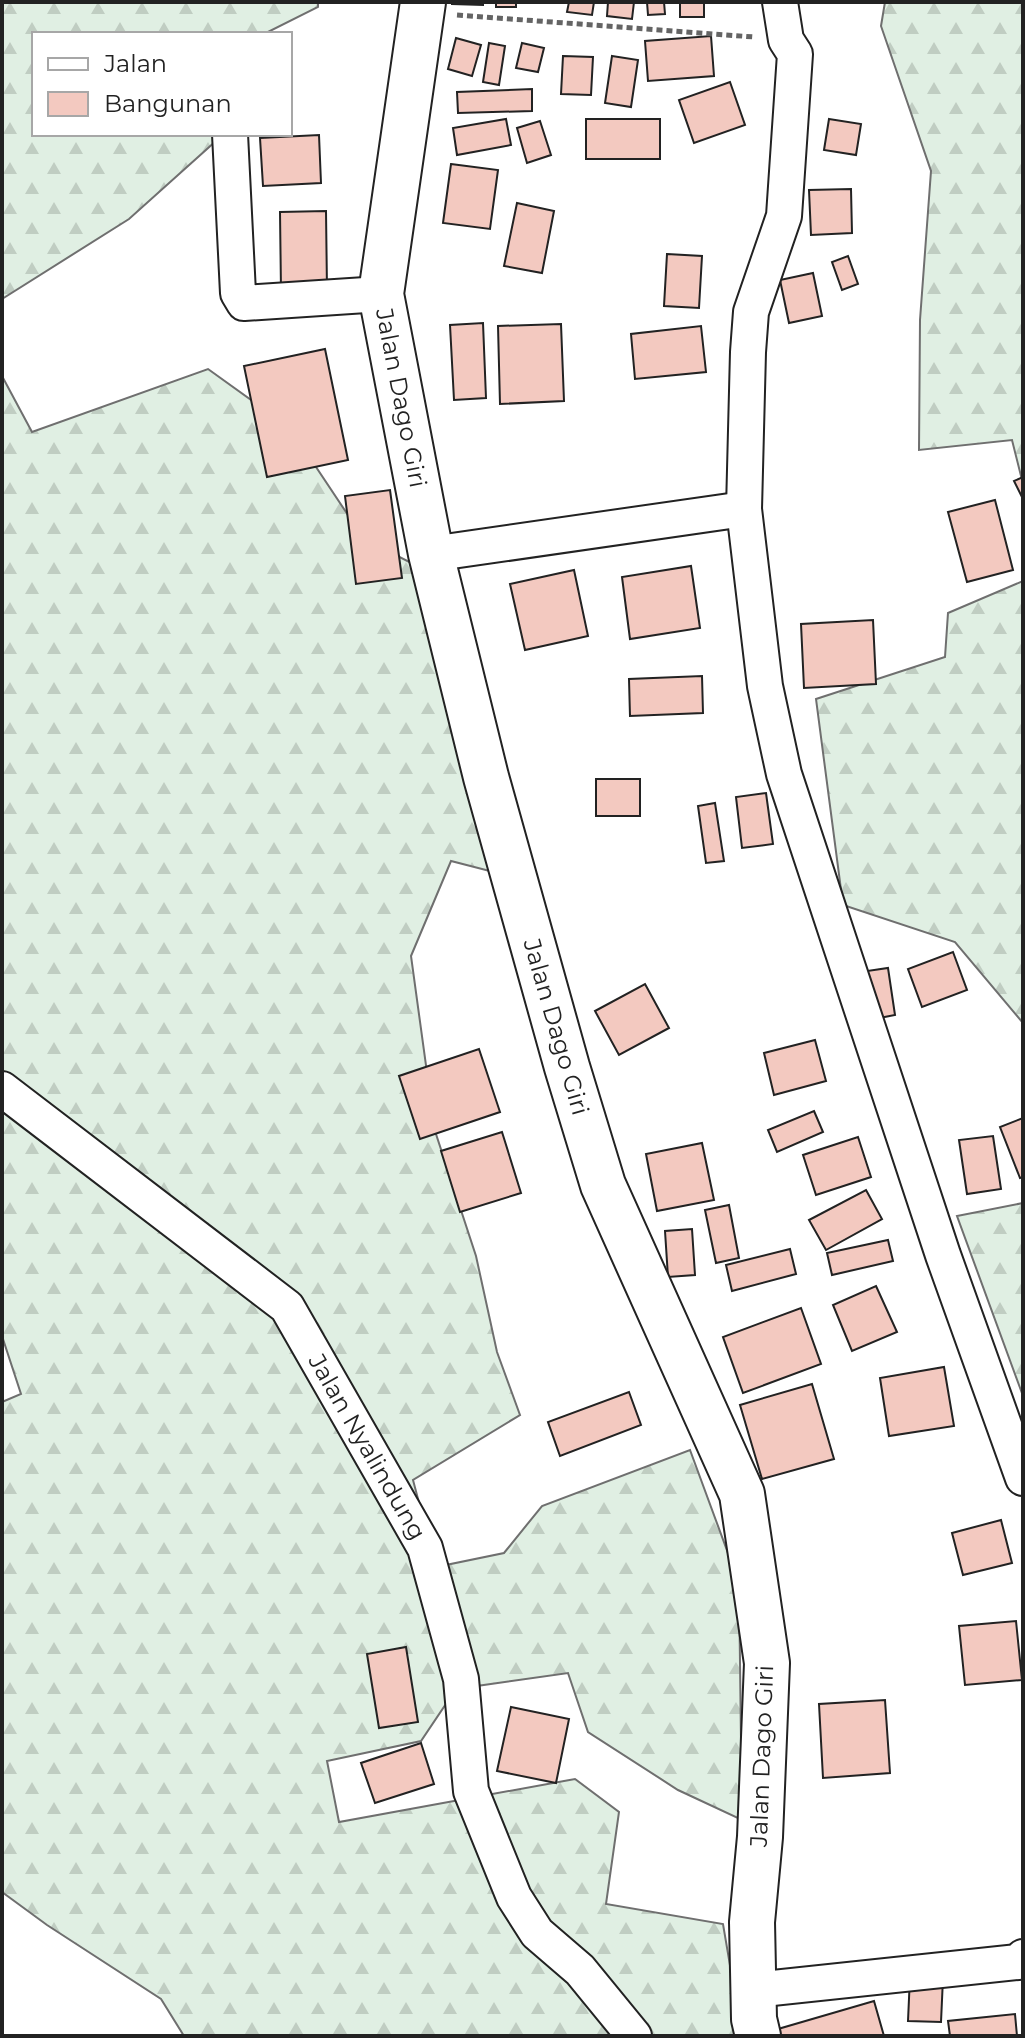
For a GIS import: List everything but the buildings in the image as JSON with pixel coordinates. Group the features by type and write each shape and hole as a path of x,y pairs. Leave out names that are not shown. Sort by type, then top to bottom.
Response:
{"main road":[{"name":"Jalan Dago Giri","path":"421,7 381,294 431,554 486,777 567,1067 603,1185 742,1494 767,1663 760,1837 752,1922 753,1990 758,2036"}],"street":[{"path":"780,2 786,40 795,54 784,216 751,312 744,509 765,686 784,774 943,1255 1023,1478"},
{"path":"230,136 238,293 244,303 381,294"},
{"path":"431,554 744,509"},
{"name":"Jalan Nyalindung","path":"2,1089 287,1307 425,1548 461,1679 471,1791 514,1897 537,1933 580,1970 634,2036"},
{"path":"753,1990 1021,1965"}],"path":[{"path":"421,7 786,40"}],"green space":[{"path":"2,2 318,2 318,7 268,32 32,32 32,136 217,136 217,140 129,219 2,299"},
{"path":"885,2 1023,2 1023,484 1012,440 919,450 920,320 931,171 881,26"},
{"path":"208,369 290,428 364,539 431,573 509,876 451,861 411,956 435,1131 476,1256 497,1352 520,1415 413,1480 436,1567 504,1553 542,1506 690,1450 739,1583 742,1820 678,1790 588,1732 568,1673 456,1689 421,1741 327,1761 339,1822 575,1779 619,1812 606,1904 723,1924 742,2036 184,2036 161,1999 2,1892 2,1402 21,1394 2,1336 2,376 32,432"},
{"path":"1023,581 1023,1023 955,942 843,905 816,699 945,657 948,613"},
{"path":"1023,1203 1023,1396 957,1216"}]}
